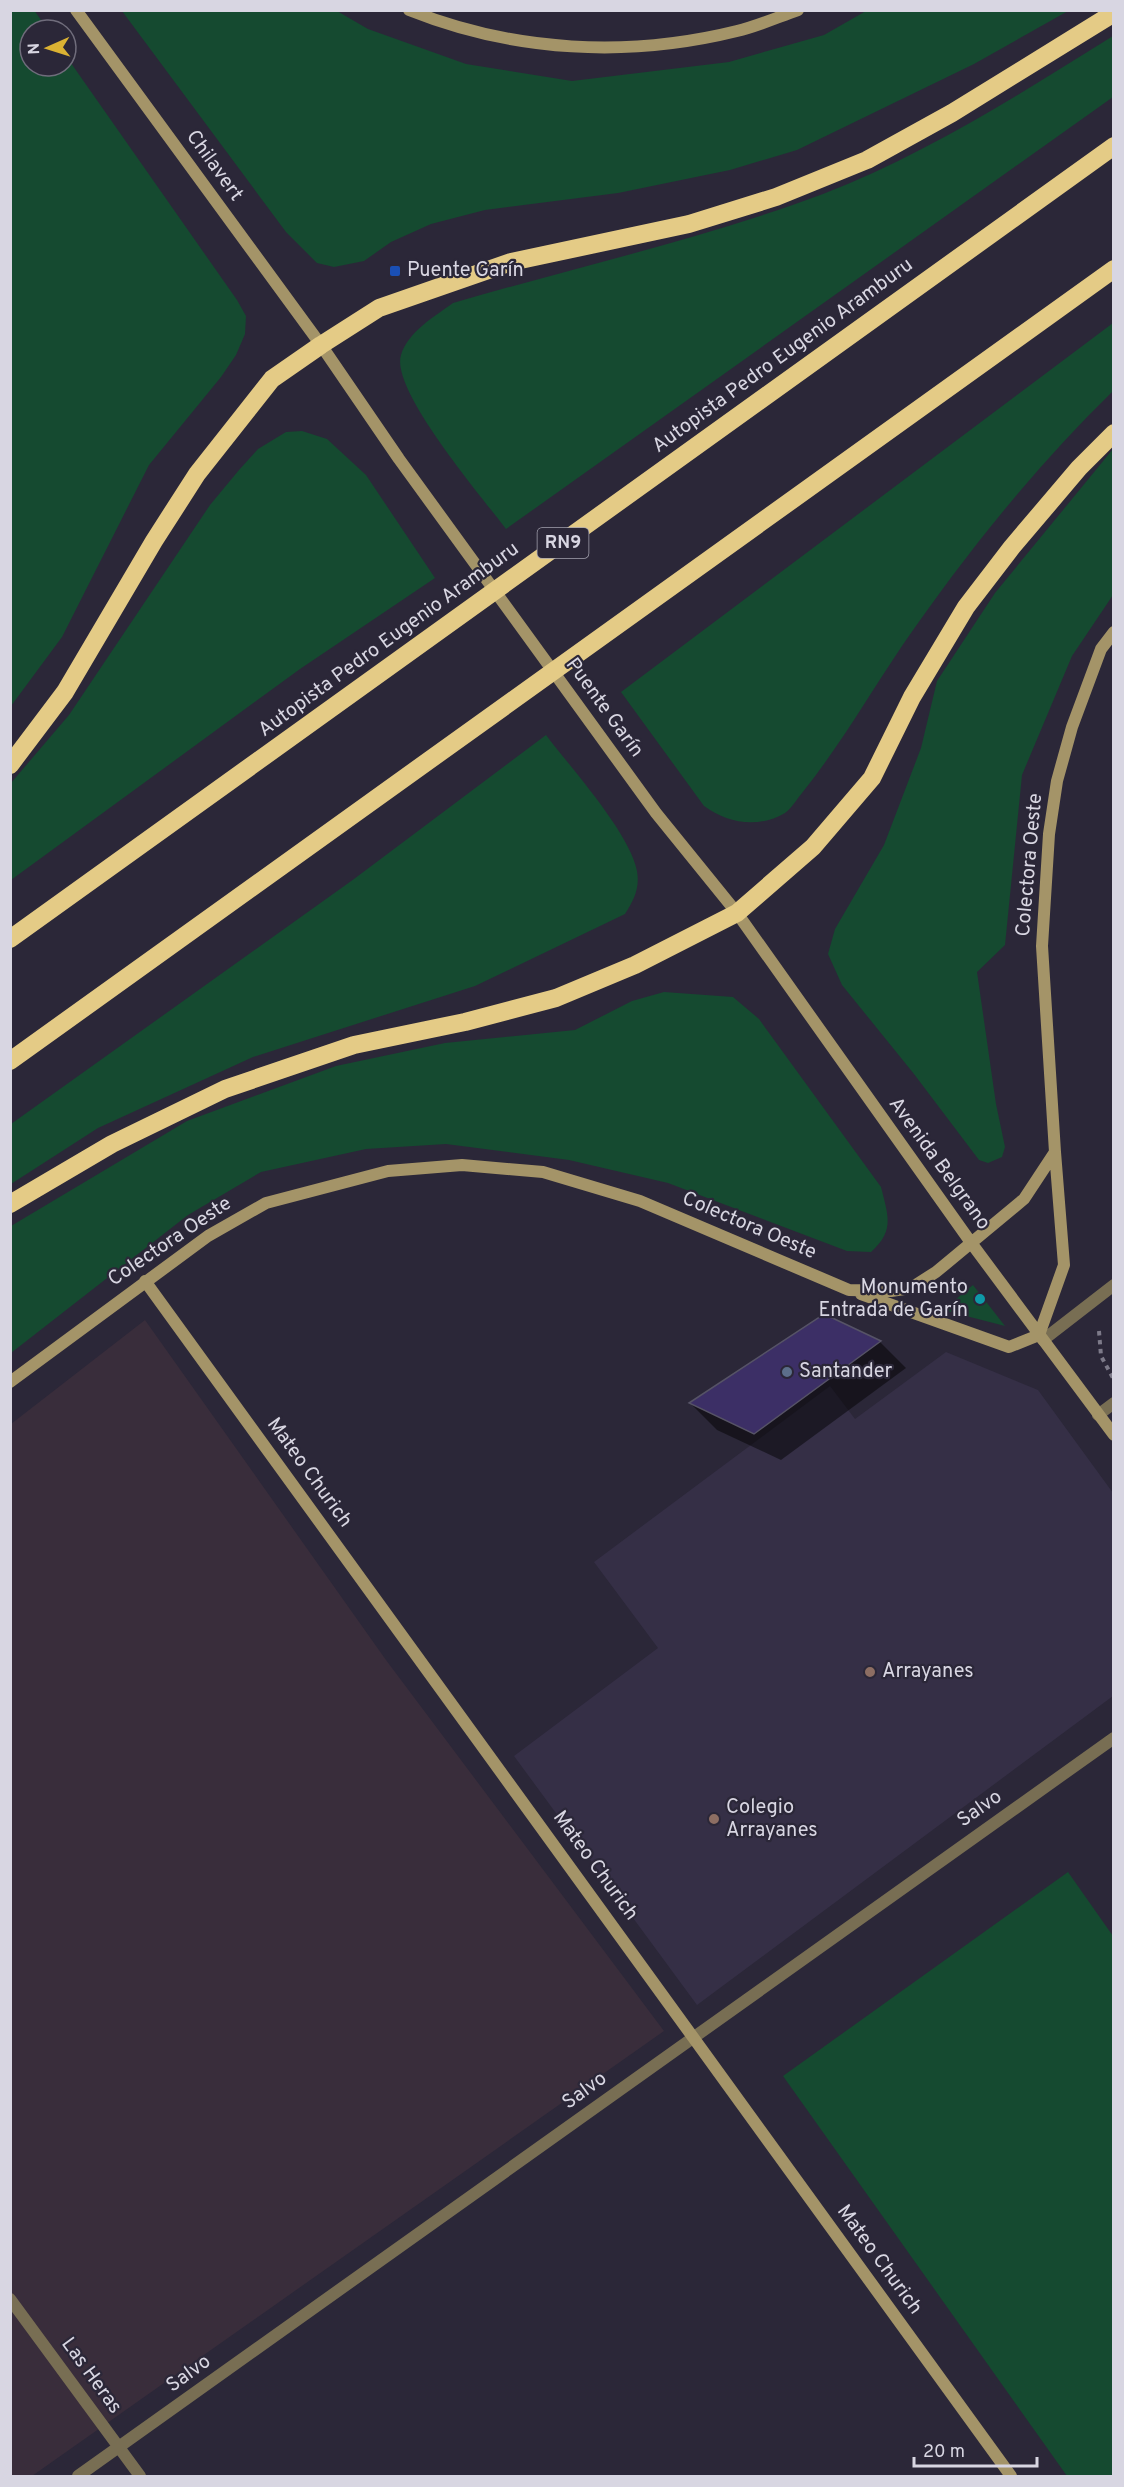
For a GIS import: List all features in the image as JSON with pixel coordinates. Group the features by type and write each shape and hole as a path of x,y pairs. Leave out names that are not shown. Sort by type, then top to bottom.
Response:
{"highway":[{"path":"10,765 65,692 197,474 272,379 321,345 379,308 511,262 689,224 776,197 867,160 951,113 1113,13"},
{"name":"Autopista Pedro Eugenio Aramburu","path":"10,939 1113,146"},
{"path":"10,1060 1113,269"},
{"path":"10,1204 112,1144 225,1089 354,1045 465,1022 577,991 737,913 813,847 872,778 912,697 966,607 1079,468 1113,433"}],"street":[{"name":"Chilavert","path":"76,10 321,345"},
{"path":"409,10 433,20 498,38 575,48 664,45 739,31 798,10"},
{"name":"Puente Garín","path":"321,345 399,459 656,813 737,913"},
{"name":"Colectora Oeste","path":"10,1382 208,1236 266,1203 388,1171 462,1165 543,1172 640,1201 849,1290 891,1291 911,1288 972,1244 1024,1199 1055,1152 1042,946 1049,834 1057,781 1072,728 1101,650 1113,632"},
{"name":"Avenida Belgrano","path":"737,913 972,1244 1113,1435"},
{"path":"1041,1337 1064,1266 1055,1152"},
{"name":"Mateo Churich","path":"145,1281 1011,2476"},
{"path":"849,1290 1009,1347 1041,1337 1113,1285"},
{"path":"1098,1415 1113,1403"},
{"name":"Salvo","path":"78,2476 1113,1738"},
{"name":"Las Heras","path":"10,2299 140,2476"}],"shaded area":[{"path":"145,1320 386,1660 664,2031 32,2476 11,2476 11,1424"},
{"name":"Arrayanes","path":"946,1352 1038,1390 1113,1493 1113,1696 697,2005 514,1756 658,1648 594,1562 830,1386 855,1419"}],"green space":[{"path":"34,10 40,18 18,18 18,78 78,78 78,73 246,316 245,334 236,355 221,377 149,465 62,637 11,706 10,11"},
{"path":"122,11 337,11 368,29 466,64 572,81 729,62 824,35 866,11 1068,11 974,64 797,150 730,170 618,193 485,210 431,224 391,242 364,261 334,267 317,263 286,232"},
{"path":"1113,36 1113,97 506,529 441,444 410,393 401,371 401,355 410,339 423,325 453,303 686,239 823,194 936,142 1008,101"},
{"path":"1113,323 1113,391 1028,482 976,546 926,612 829,758 792,806 775,818 743,822 723,817 704,806 621,692"},
{"path":"302,431 327,439 366,475 435,578 300,669 11,880 11,783 69,715 210,505 258,449 286,432"},
{"path":"1113,449 1113,595 1072,656 1022,775 1005,945 977,972 996,1104 1005,1147 1002,1157 988,1163 979,1160 914,1074 842,985 828,954 835,929 884,845 921,748 937,681 995,593"},
{"path":"546,735 612,820 632,856 638,883 634,899 625,914 475,986 253,1057 98,1128 11,1184 11,1124 354,879"},
{"path":"664,992 733,997 759,1019 881,1187 887,1214 887,1230 871,1252 847,1251 668,1183 569,1160 446,1144 366,1149 261,1172 188,1215 11,1353 11,1226 187,1121 336,1066 445,1043 575,1030 632,1001"},
{"path":"973,1285 1005,1326 943,1310"},
{"path":"1068,1872 1113,1936 1113,2476 1067,2476 783,2076"}],"building":[{"name":"Santander","path":"824,1314 881,1341 754,1434 689,1403"}],"place":[{"name":"Puente Garín","path":"395,271"},
{"name":"Monumento Entrada de Garín","path":"980,1299"},
{"name":"Santander","path":"787,1372"},
{"name":"Arrayanes","path":"870,1672"},
{"name":"Colegio Arrayanes","path":"714,1819"}]}
